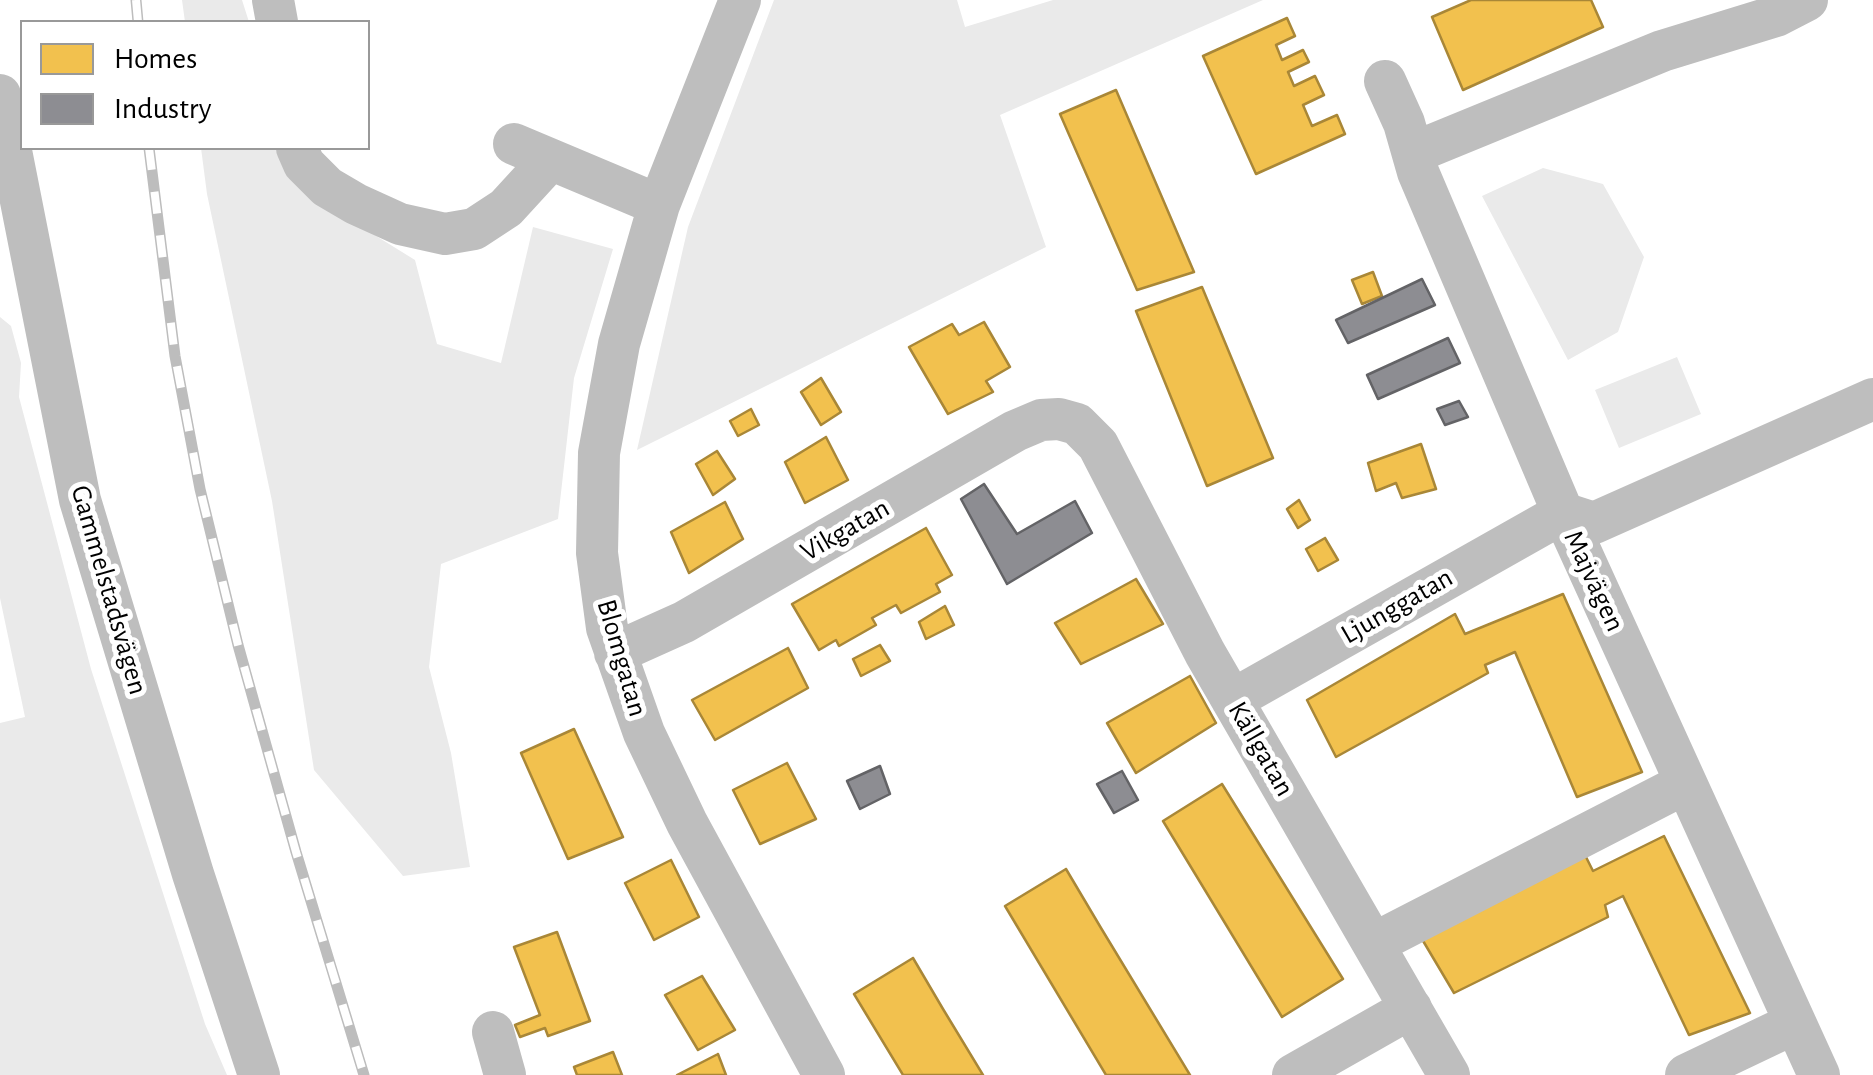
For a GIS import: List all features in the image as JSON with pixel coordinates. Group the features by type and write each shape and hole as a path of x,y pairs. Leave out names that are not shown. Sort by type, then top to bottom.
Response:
{"street":[{"name":"Blomgatan","path":"740,0 659,205 619,344 598,454 596,553 607,628 644,733 686,823 824,1075"},
{"path":"1412,153 1662,51 1776,16 1806,0"},
{"name":"Majvägen","path":"1385,81 1562,513 1819,1075"},
{"name":"Gammelstadsvägen","path":"0,94 16,269 80,500 193,874 259,1075"},
{"path":"298,150 304,164 341,195 400,224 445,234 474,229 506,208 532,152 659,205"},
{"path":"1562,513 1594,523 1873,399"},
{"name":"Vikgatan","path":"614,653 684,622 1016,431 1042,420 1077,424"},
{"name":"Källgatan","path":"1077,424 1098,445 1148,547 1232,700 1449,1075"},
{"name":"Ljunggatan","path":"1232,700 1562,513"},
{"path":"1375,944 1686,782"},
{"path":"1294,1075 1411,1008"},
{"path":"1686,1075 1795,1023"},
{"path":"493,1032 506,1075"}],"shaded area":[{"path":"182,0 242,0 248,20 185,20"},
{"path":"774,0 957,0 965,27 1053,0 1263,0 1000,115 1046,247 637,450 688,227"},
{"path":"201,150 288,150 300,189 415,260 437,344 501,363 533,227 613,249 574,378 558,519 441,564 429,667 451,753 470,867 403,876 314,770 272,501 207,194"},
{"path":"1543,168 1603,184 1644,257 1618,332 1568,360 1482,196"},
{"path":"0,317 11,326 21,363 19,397 91,669 205,1024 227,1075 0,1075 0,723 25,717 0,598"},
{"path":"1677,357 1701,414 1619,448 1595,390"}],"building: Homes":[{"path":"1471,0 1591,0 1603,27 1463,90 1432,17"},
{"path":"1287,18 1295,36 1276,45 1282,60 1303,50 1309,62 1288,72 1294,86 1315,76 1324,95 1303,105 1312,126 1337,115 1345,134 1256,174 1203,56"},
{"path":"1116,90 1194,272 1137,290 1060,114"},
{"path":"1373,272 1382,296 1362,304 1352,280"},
{"path":"1202,287 1273,458 1207,486 1136,311"},
{"path":"984,322 1010,367 986,381 993,392 948,414 909,347 952,324 959,335"},
{"path":"821,378 841,412 821,425 801,392"},
{"path":"751,409 759,425 738,436 730,421"},
{"path":"826,437 848,480 805,503 785,462"},
{"path":"1421,444 1436,489 1402,498 1396,483 1376,491 1368,463"},
{"path":"717,451 735,479 713,495 696,464"},
{"path":"1299,500 1310,520 1298,528 1287,509"},
{"path":"725,502 743,539 689,573 671,532"},
{"path":"926,528 952,575 936,584 940,592 901,613 896,605 872,618 876,625 839,646 836,640 819,650 792,604"},
{"path":"1325,538 1338,560 1318,571 1306,549"},
{"path":"1136,579 1163,624 1081,664 1055,623"},
{"path":"1563,594 1642,772 1577,797 1515,652 1485,665 1488,673 1336,757 1307,700 1455,614 1465,634"},
{"path":"945,606 954,625 926,639 919,622"},
{"path":"880,645 890,661 861,676 853,659"},
{"path":"788,648 808,688 715,740 692,700"},
{"path":"1190,676 1216,723 1136,773 1107,723"},
{"path":"574,729 623,837 568,859 521,753"},
{"path":"787,763 816,819 760,844 733,790"},
{"path":"1222,784 1343,979 1282,1017 1163,821"},
{"path":"1664,836 1750,1013 1689,1035 1623,896 1605,905 1608,917 1454,993 1416,929 1583,851 1593,871"},
{"path":"671,860 699,917 654,940 625,883"},
{"path":"1066,869 1190,1075 1106,1075 1005,906"},
{"path":"557,932 590,1021 548,1036 545,1028 520,1037 515,1025 540,1015 514,947"},
{"path":"913,958 983,1075 903,1075 854,994"},
{"path":"702,976 735,1030 698,1050 665,995"},
{"path":"613,1052 622,1075 577,1075 574,1067"},
{"path":"718,1054 726,1075 677,1075"}],"building: Industry":[{"path":"1422,279 1435,305 1348,343 1336,320"},
{"path":"1448,338 1460,363 1378,399 1367,375"},
{"path":"1459,401 1468,417 1445,425 1437,409"},
{"path":"984,484 1017,534 1075,501 1092,533 1007,584 961,499"},
{"path":"880,766 890,794 860,809 847,781"},
{"path":"1122,771 1138,800 1114,813 1097,784"}],"railway":[{"path":"136,0 138,20"},
{"path":"149,150 175,356 200,489 238,645 364,1075"}]}
